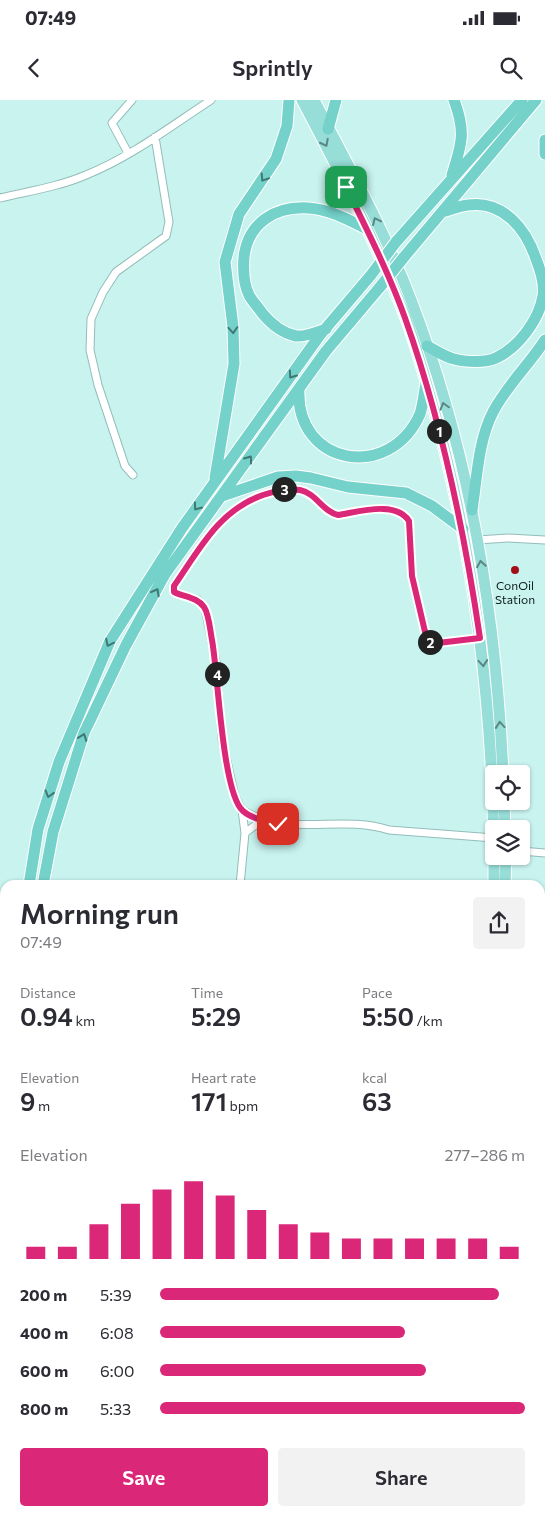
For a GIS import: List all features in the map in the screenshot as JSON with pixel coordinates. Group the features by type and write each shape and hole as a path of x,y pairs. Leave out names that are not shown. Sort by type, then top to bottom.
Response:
{"highway":[{"path":"214,482 234,364 233,327 225,262 239,214 276,159 287,126 289,100"},
{"path":"328,129 336,100"},
{"path":"451,180 462,138 463,126 454,100"},
{"path":"30,880 38,828 59,762 110,641 182,528 326,329 396,242 522,100"},
{"path":"44,880 53,832 84,733 126,645 165,574 326,351 536,100"},
{"path":"545,140 545,154"},
{"path":"427,346 454,359 473,361 495,358 512,346 531,326 543,295 540,272 531,243 516,221 499,210 482,205 467,205 442,212"},
{"path":"326,329 298,336 283,332 268,320 249,296 244,279 244,264 245,248 251,232 257,224 284,208 310,208 334,213 366,228"},
{"path":"472,510 481,450 492,413 515,378 545,340"},
{"path":"299,389 298,406 302,418 319,442 333,454 350,458 367,458 396,445 410,429 420,414 426,384"},
{"path":"222,496 278,477 311,478 348,487 406,493 432,506 462,530"}],"main road":[{"path":"302,100 366,228 405,318 448,462 462,530 480,638 493,788 494,820"},
{"path":"314,100 395,261 427,346 472,510 490,617 502,765"},
{"path":"494,865 494,880"},
{"path":"505,880 506,865"}],"street":[{"path":"128,153 112,124 132,100"},
{"path":"0,198 53,187 86,175 155,137 212,100"},
{"path":"133,475 125,466 98,385 90,350 91,319 102,292 116,272 166,236 169,222 155,137"},
{"path":"240,880 244,832 242,810 235,797 222,739 216,662 205,608 198,600 174,592 174,586 223,518 246,501 284,489 302,490 312,496 332,514 384,509 398,511 405,515 410,528 412,576 426,636 430,642 438,643 480,638"},
{"path":"477,540 508,538 545,540"},
{"path":"242,810 262,820 278,824 373,825 389,830 485,837"},
{"path":"244,832 262,820"},
{"path":"530,852 545,853"}],"place":[{"name":"ConOil Station","path":"515,570"}],"route":[{"path":"278,824 262,820 242,810 235,797 222,739 216,662 205,608 198,600 174,592 174,586 223,518 246,501 284,489 302,490 312,496 332,514 338,515 384,509 398,511 405,515 409,521 412,576 426,636 430,642 438,643 480,638 468,554 448,462 426,384 405,318 386,269 346,187"}]}
